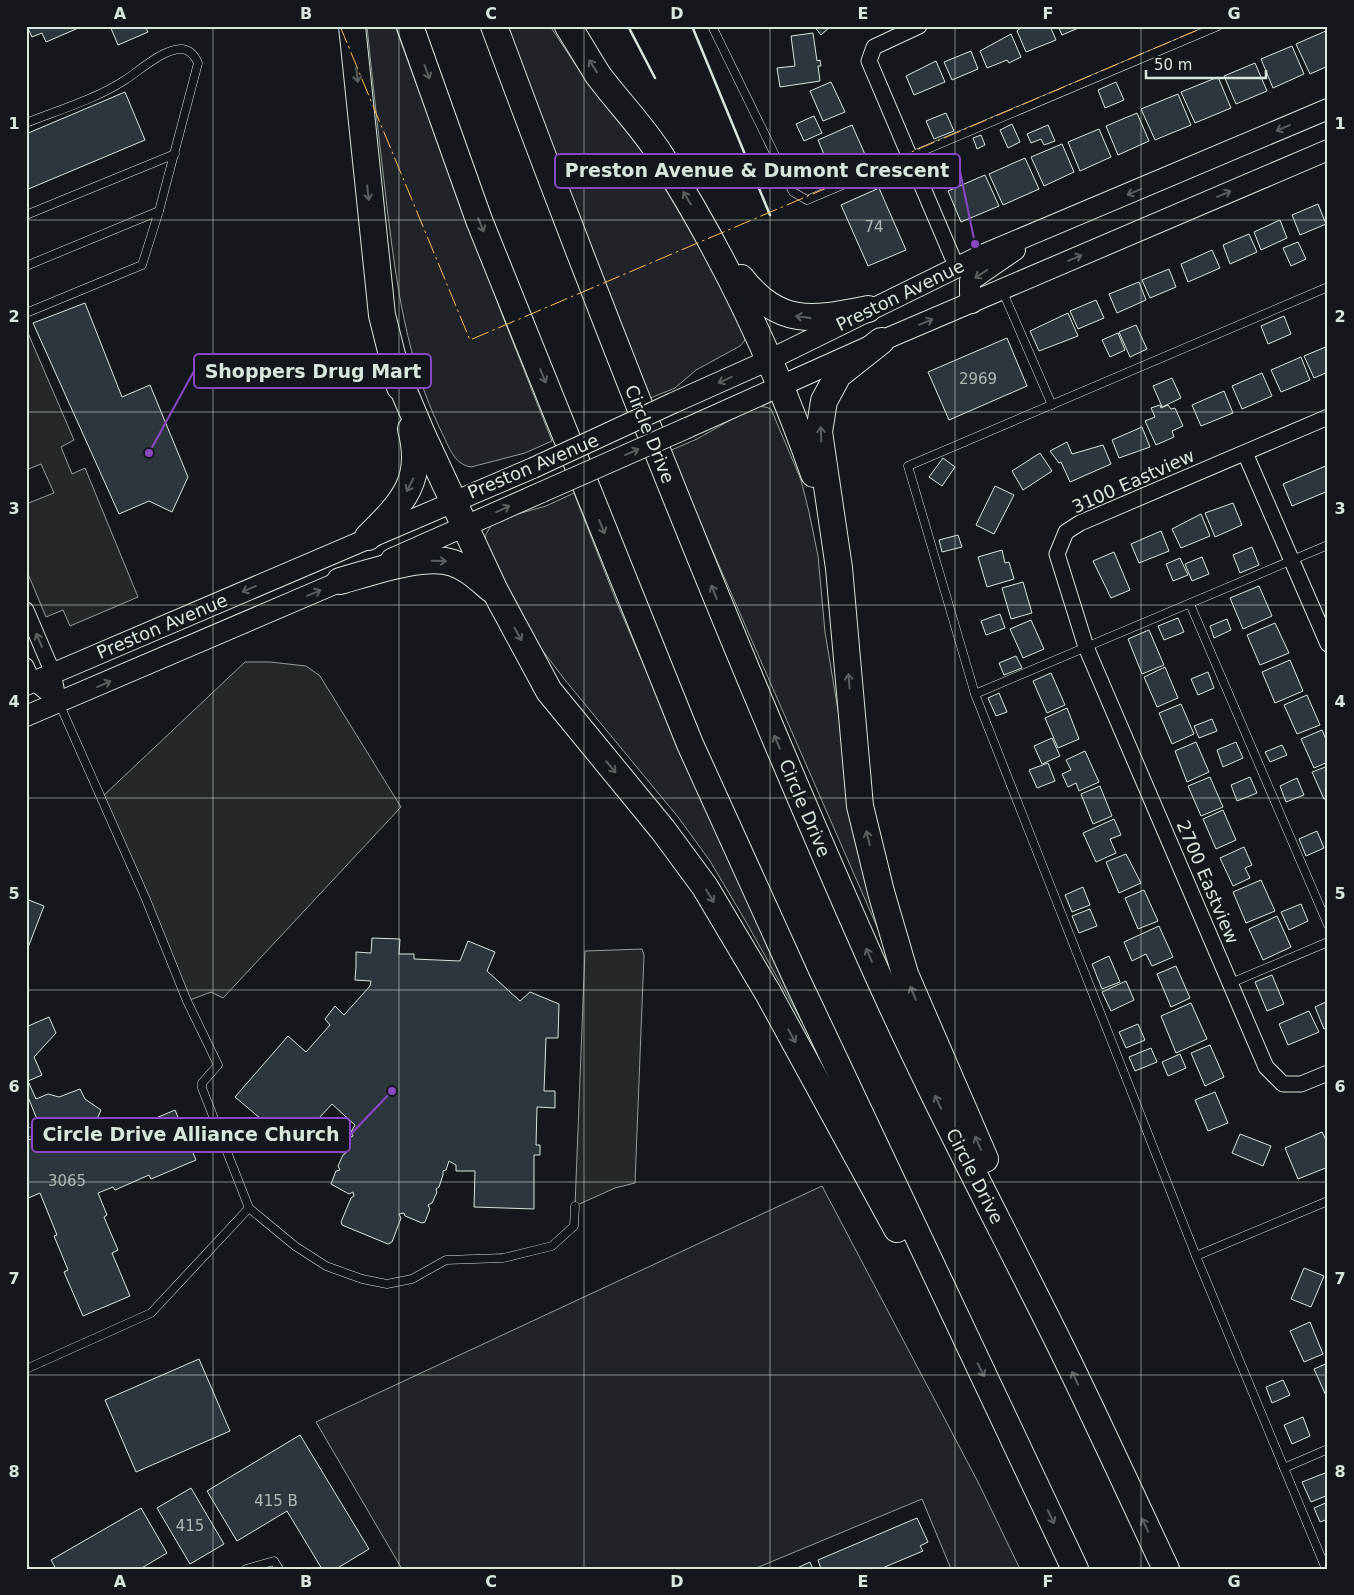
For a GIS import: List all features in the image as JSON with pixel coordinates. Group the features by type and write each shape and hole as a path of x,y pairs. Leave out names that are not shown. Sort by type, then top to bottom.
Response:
{"highway":[{"path":"352,26 382,315 416,456 414,478 404,498 368,538"},
{"path":"410,26 480,220 690,744 1075,1569"},
{"name":"Circle Drive","path":"494,26 637,405 763,712 881,981 952,1131 1062,1349 1166,1569"},
{"path":"568,26 598,74 660,154 712,240 745,303 816,479 839,568"},
{"path":"712,240 753,294 781,311 803,317 819,318 868,310"},
{"path":"881,341 838,375 829,389 823,408 819,432 839,568 860,806 881,892 905,974 971,1128 1044,1288 1062,1349"},
{"path":"395,370 464,527 495,592 549,691 663,830 705,887 834,1111 927,1286 960,1326"},
{"path":"340,581 396,566 446,561 465,568 495,592"}],"main road":[{"name":"Preston Avenue","path":"29,677 53,673 453,500 533,468 769,360 980,256 1035,235 1328,109"},
{"name":"Preston Avenue","path":"26,716 464,527 881,341 1328,150"},
{"name":"Preston Avenue","path":"972,303 970,281 1035,235"}],"street":[{"path":"919,26 874,47 869,61 957,268"},
{"name":"3100 Eastview","path":"1086,646 1057,554 1066,532 1080,522 1328,418"},
{"path":"1245,453 1328,644"},
{"path":"26,610 53,673 59,703"},
{"name":"2700 Eastview","path":"1086,646 1266,1067 1283,1084 1302,1084 1328,1073"},
{"path":"29,677 59,703"}],"lane":[{"path":"712,26 793,192 807,200 1218,26"},
{"path":"26,123 113,87 142,67 171,51 182,49 191,53 198,63 175,154 142,264 26,313"},
{"path":"26,215 175,154"},
{"path":"26,266 159,211"},
{"path":"1326,1569 1196,1256 975,694 908,466 1328,287"},
{"path":"1002,290 1052,405"},
{"path":"975,694 1328,545"},
{"path":"1190,604 1328,925"},
{"path":"59,703 145,897 187,1000 218,1065 202,1083 202,1088 249,1208 295,1246 326,1266 362,1279 387,1284 412,1279 446,1260 503,1258 552,1246 574,1226 575,1206"},
{"path":"1231,983 1328,942"},
{"path":"1196,1256 1328,1201"},
{"path":"26,1369 152,1313 249,1208"},
{"path":"1284,1468 1328,1449"},
{"path":"246,1569 274,1561 279,1569"}],"shaded area":[{"path":"367,26 395,26 503,317 552,441 525,453 471,467 465,465 452,454 429,404 411,349 399,294 387,207"},
{"path":"506,26 550,26 585,79 653,164 688,215 746,332 745,340 740,346 696,370 675,388 648,399"},
{"path":"28,333 74,440 61,447 72,474 85,468 138,597 70,626 63,610 46,617 26,569 26,504 54,493 41,464 26,470 26,334"},
{"path":"755,406 771,409 801,480 809,512 818,556 825,632 855,813 892,961 669,451 697,439"},
{"path":"574,493 617,603 706,809 804,1021 802,1022 710,861 678,817 565,680 530,634 485,543 486,534 492,524 500,519 546,506"},
{"path":"245,662 270,662 306,666 320,676 401,807 223,998 211,992 187,1001 101,798"},
{"path":"642,949 644,955 635,1183 615,1188 575,1206 585,951"},
{"path":"822,1186 978,1482 1020,1569 951,1569 922,1499 754,1569 402,1569 316,1422"}],"building":[{"path":"27,26 83,26 46,42 42,33 32,37"},
{"path":"110,26 145,26 148,32 118,45"},
{"path":"814,26 831,26 821,35"},
{"path":"1023,26 1050,26 1056,40 1026,52 1017,31"},
{"path":"1058,26 1083,26 1062,35"},
{"path":"1328,30 1328,66 1310,74 1296,44"},
{"path":"813,33 817,61 820,60 821,66 818,66 820,81 780,87 777,68 795,66 791,36"},
{"path":"1011,34 1021,57 1009,63 1007,60 987,68 980,51"},
{"path":"1292,46 1304,74 1273,88 1261,59"},
{"path":"971,51 978,69 952,80 944,62"},
{"path":"936,61 945,82 914,95 906,76"},
{"path":"1255,63 1267,91 1236,104 1224,76"},
{"path":"1218,77 1231,108 1195,123 1181,92"},
{"path":"831,82 845,112 823,121 810,91"},
{"path":"1116,82 1124,100 1105,108 1098,90"},
{"path":"125,92 145,140 26,190 26,134"},
{"path":"1178,94 1191,125 1155,140 1141,109"},
{"path":"946,113 954,131 934,139 926,121"},
{"path":"1137,113 1149,141 1118,155 1106,126"},
{"path":"814,116 822,133 804,141 796,124"},
{"path":"1012,124 1020,142 1008,148 1000,130"},
{"path":"852,125 867,159 832,174 818,140"},
{"path":"1048,125 1055,141 1044,145 1041,139 1031,143 1027,134"},
{"path":"1099,129 1111,157 1080,171 1068,142"},
{"path":"981,135 985,145 977,149 973,138"},
{"path":"1062,144 1074,172 1044,186 1031,157"},
{"path":"805,155 817,180 800,188 788,164"},
{"path":"1025,158 1039,189 1003,205 989,174"},
{"path":"985,175 999,206 961,222 948,191"},
{"path":"879,188 906,250 868,266 841,205"},
{"path":"1318,204 1326,224 1300,235 1292,215"},
{"path":"1280,220 1287,238 1261,250 1254,232"},
{"path":"1249,234 1257,252 1230,264 1223,245"},
{"path":"1298,242 1306,259 1291,266 1283,248"},
{"path":"1212,250 1220,268 1188,282 1181,264"},
{"path":"1169,269 1176,287 1150,298 1142,280"},
{"path":"1139,282 1146,300 1117,313 1109,294"},
{"path":"1096,300 1104,318 1078,329 1070,311"},
{"path":"85,303 122,397 150,385 188,477 172,512 149,501 119,514 33,323"},
{"path":"1068,313 1078,336 1039,351 1030,331"},
{"path":"1284,316 1291,334 1268,344 1261,326"},
{"path":"1136,325 1147,349 1130,357 1119,332"},
{"path":"1118,333 1125,350 1110,357 1102,340"},
{"path":"1007,338 1027,386 949,420 928,372"},
{"path":"1328,346 1328,372 1314,378 1304,356"},
{"path":"1301,357 1310,380 1281,392 1271,370"},
{"path":"1262,373 1272,396 1242,409 1232,386"},
{"path":"1172,378 1181,398 1162,407 1153,386"},
{"path":"1224,391 1233,413 1201,426 1192,405"},
{"path":"1160,405 1161,408 1168,405 1171,409 1175,408 1183,426 1172,431 1174,437 1156,445 1145,421 1155,417 1151,408"},
{"path":"1142,427 1150,447 1119,458 1112,440"},
{"path":"1067,442 1072,454 1103,445 1111,464 1070,482 1061,462 1059,463 1050,451"},
{"path":"1040,453 1052,471 1023,490 1012,471"},
{"path":"943,458 955,467 942,486 929,477"},
{"path":"1328,465 1328,491 1292,506 1283,484"},
{"path":"995,486 1014,495 994,534 976,525"},
{"path":"1233,503 1242,525 1215,537 1205,513"},
{"path":"1201,514 1210,536 1181,548 1172,529"},
{"path":"1161,531 1169,551 1139,563 1131,544"},
{"path":"958,535 962,547 942,552 939,540"},
{"path":"1252,547 1259,565 1240,573 1233,555"},
{"path":"1002,550 1005,563 1009,562 1014,579 987,587 978,557"},
{"path":"1114,552 1130,590 1111,598 1093,561"},
{"path":"1202,557 1209,574 1192,581 1185,564"},
{"path":"1180,558 1188,575 1173,581 1166,564"},
{"path":"1023,582 1032,613 1011,619 1002,588"},
{"path":"1259,586 1272,616 1243,629 1230,598"},
{"path":"1000,614 1005,628 986,635 981,621"},
{"path":"1178,618 1184,632 1164,640 1158,626"},
{"path":"1227,619 1231,630 1214,638 1210,626"},
{"path":"1031,620 1044,649 1023,658 1010,629"},
{"path":"1275,623 1289,653 1260,665 1247,635"},
{"path":"1149,630 1164,665 1142,674 1128,639"},
{"path":"1016,656 1022,668 1004,675 999,663"},
{"path":"1290,660 1303,691 1275,703 1262,672"},
{"path":"1165,667 1178,698 1157,707 1144,677"},
{"path":"1208,672 1214,688 1198,695 1191,679"},
{"path":"1051,673 1065,705 1047,713 1033,681"},
{"path":"999,693 1007,712 996,716 988,698"},
{"path":"1307,695 1320,725 1297,734 1284,705"},
{"path":"1181,704 1194,734 1172,744 1159,713"},
{"path":"1067,708 1079,739 1058,748 1045,718"},
{"path":"1212,719 1217,731 1199,738 1194,726"},
{"path":"1322,730 1328,744 1328,762 1314,768 1301,739"},
{"path":"1052,738 1060,756 1042,764 1034,746"},
{"path":"1196,742 1209,772 1187,782 1175,751"},
{"path":"1236,742 1243,758 1223,767 1217,750"},
{"path":"1282,745 1287,755 1270,762 1265,752"},
{"path":"1085,751 1099,782 1079,791 1076,783 1068,787 1062,774 1071,770 1066,760"},
{"path":"1048,763 1055,781 1037,788 1029,770"},
{"path":"1328,766 1328,798 1324,799 1312,772"},
{"path":"1210,777 1223,807 1201,816 1188,786"},
{"path":"1250,777 1257,793 1237,801 1231,785"},
{"path":"1297,778 1304,795 1286,802 1280,786"},
{"path":"1100,786 1112,816 1093,824 1081,794"},
{"path":"1223,810 1236,840 1216,849 1203,819"},
{"path":"1114,819 1121,835 1110,839 1116,853 1096,862 1083,833"},
{"path":"1317,831 1324,848 1306,856 1299,839"},
{"path":"1244,847 1252,865 1245,868 1250,878 1233,886 1220,858"},
{"path":"1126,854 1141,883 1119,893 1106,862"},
{"path":"1261,880 1275,911 1246,923 1233,892"},
{"path":"1083,887 1090,905 1072,912 1065,895"},
{"path":"1144,890 1158,921 1138,929 1125,898"},
{"path":"26,899 44,906 26,953"},
{"path":"1301,904 1308,921 1289,930 1281,912"},
{"path":"1090,909 1097,926 1079,933 1072,916"},
{"path":"1277,916 1291,947 1263,960 1249,929"},
{"path":"1159,926 1173,957 1152,966 1146,954 1132,961 1124,942"},
{"path":"372,938 400,939 399,954 414,954 414,959 460,961 468,941 495,952 487,971 520,1001 530,992 559,1004 558,1038 546,1038 544,1091 555,1091 555,1108 537,1107 536,1145 540,1145 540,1155 534,1155 534,1209 474,1207 475,1171 456,1171 456,1165 449,1161 446,1170 443,1171 432,1203 428,1205 430,1209 425,1222 422,1223 405,1216 404,1213 399,1214 401,1218 392,1242 388,1244 342,1225 341,1222 351,1198 354,1196 353,1192 349,1194 331,1184 336,1171 340,1170 338,1166 343,1155 346,1153 345,1149 349,1138 353,1136 351,1132 355,1125 332,1104 293,1146 235,1097 288,1036 306,1052 330,1025 325,1019 335,1006 344,1015 370,986 371,981 355,980 356,952 371,953"},
{"path":"1109,956 1120,982 1102,989 1092,964"},
{"path":"1176,966 1190,998 1171,1007 1157,974"},
{"path":"1272,975 1284,1004 1267,1011 1255,982"},
{"path":"1126,981 1134,1000 1111,1011 1102,992"},
{"path":"1328,1001 1328,1027 1324,1029 1315,1007"},
{"path":"1191,1003 1207,1039 1176,1053 1161,1016"},
{"path":"1309,1011 1319,1032 1288,1045 1279,1024"},
{"path":"49,1017 56,1033 34,1057 42,1075 28,1081 36,1099 48,1094 59,1097 80,1089 85,1099 101,1110 89,1138 94,1140 128,1126 130,1129 175,1110 196,1160 151,1179 149,1175 115,1190 113,1187 98,1193 107,1215 104,1217 118,1250 112,1253 130,1296 83,1316 64,1272 68,1270 54,1236 57,1235 40,1193 26,1199 26,1141 43,1134 26,1092 26,1027"},
{"path":"1138,1024 1145,1040 1126,1048 1119,1032"},
{"path":"1210,1045 1224,1077 1205,1086 1191,1053"},
{"path":"1151,1048 1157,1062 1135,1071 1129,1057"},
{"path":"1180,1054 1186,1068 1168,1076 1162,1062"},
{"path":"1215,1092 1228,1123 1208,1131 1195,1100"},
{"path":"1322,1132 1328,1144 1328,1167 1298,1179 1285,1148"},
{"path":"1240,1134 1271,1146 1263,1166 1232,1153"},
{"path":"1304,1268 1324,1276 1311,1307 1291,1299"},
{"path":"1310,1322 1323,1354 1304,1362 1290,1331"},
{"path":"199,1359 230,1431 136,1472 105,1400"},
{"path":"1328,1363 1328,1398 1327,1398 1314,1369"},
{"path":"1283,1380 1290,1395 1272,1403 1266,1387"},
{"path":"1303,1417 1310,1436 1292,1444 1284,1425"},
{"path":"300,1435 369,1549 336,1569 322,1569 287,1511 237,1541 207,1491"},
{"path":"1325,1473 1328,1480 1328,1495 1311,1502 1302,1482"},
{"path":"191,1488 224,1544 190,1564 157,1508"},
{"path":"1328,1502 1328,1519 1320,1522 1314,1508"},
{"path":"141,1508 167,1553 140,1569 56,1569 51,1560"},
{"path":"917,1518 928,1542 920,1546 923,1551 880,1569 821,1569 818,1560"},
{"path":"810,1562 813,1569 795,1569"}],"wall":[{"path":"628,26 655,78"},
{"path":"692,26 770,215"}],"power":[{"path":"340,26 470,340 1207,26"}],"place":[{"name":"Preston Avenue & Dumont Crescent","path":"975,244"},
{"name":"Shoppers Drug Mart","path":"149,453"},
{"name":"Circle Drive Alliance Church","path":"392,1091"}]}
